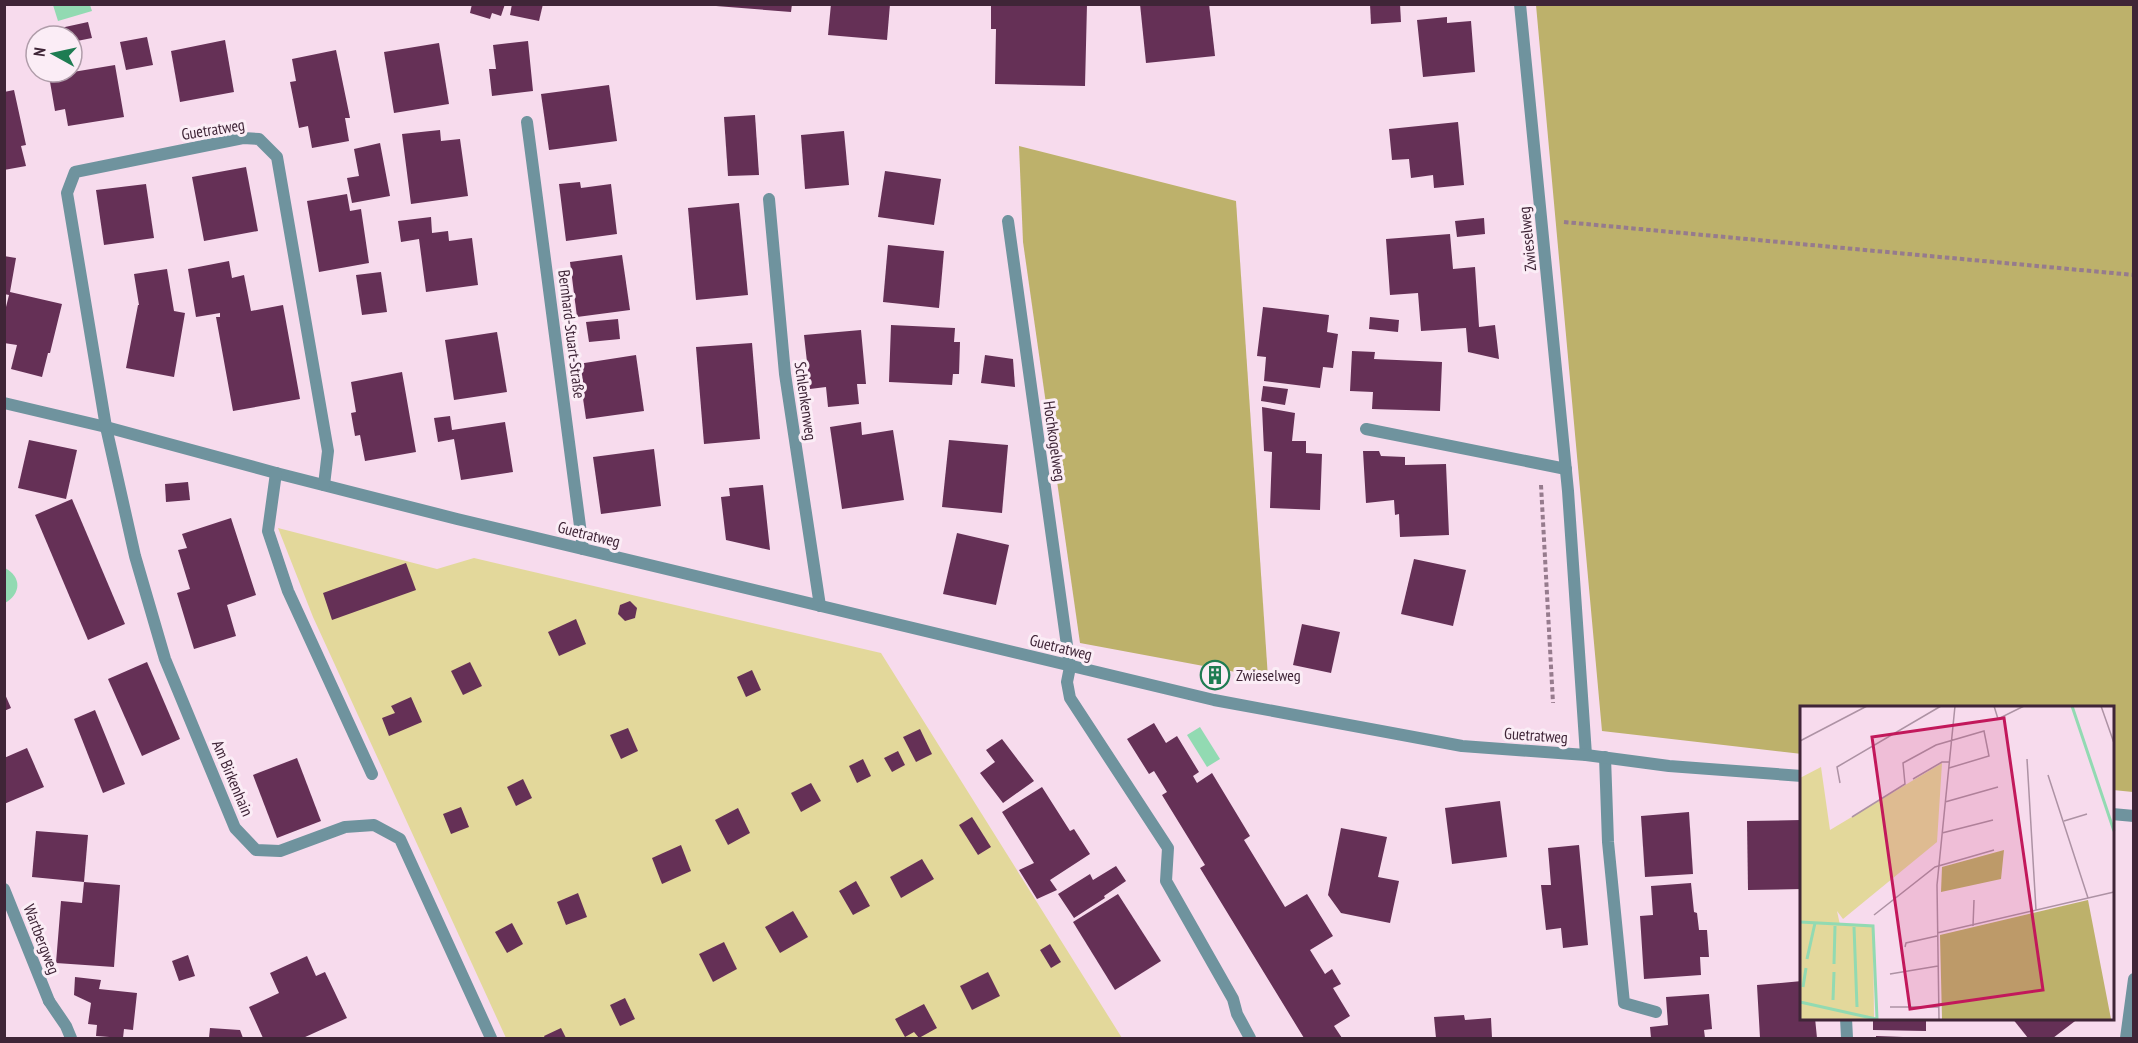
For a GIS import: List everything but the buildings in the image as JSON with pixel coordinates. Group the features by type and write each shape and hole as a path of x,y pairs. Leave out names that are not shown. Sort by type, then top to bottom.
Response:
{"street":[{"name":"Zwieselweg","path":"1520,4 1566,470 1586,755"},
{"name":"Bernhard-Stuart-Straße","path":"527,122 583,549"},
{"name":"Guetratweg","path":"106,427 67,193 75,172 243,138 259,139 277,157 328,451 324,485"},
{"name":"Schlenkenweg","path":"769,199 785,374 820,606"},
{"name":"Hochkogelweg","path":"1008,221 1070,667 1067,682 1070,698 1168,848 1167,881 1233,999 1237,1014 1250,1038"},
{"name":"Guetratweg","path":"4,403 583,549 1214,700 1462,746 1586,755 1669,766 1800,776"},
{"name":"Am Birkenhain","path":"106,427 135,556 165,659 235,828 256,850 280,851 345,827 374,825 400,839 491,1038"},
{"path":"1366,429 1566,470"},
{"path":"276,473 268,531 288,591 372,774"},
{"path":"1605,757 1608,842 1624,1004 1656,1012"},
{"path":"2114,814 2133,816"},
{"name":"Wartbergweg","path":"4,889 49,1001 66,1026 71,1038"},
{"path":"2126,1038 2133,979"},
{"path":"1846,1019 1847,1038"}],"path":[{"path":"1542,220 2133,274"},
{"path":"1553,703 1541,483 1566,470"}],"shaded area":[{"path":"53,5 90,5 92,11 58,21"},
{"path":"1536,5 2133,5 2133,792 2114,790 2114,706 1800,706 1800,754 1602,731"},
{"path":"1019,146 1236,201 1268,678 1080,643 1023,242"},
{"path":"278,528 437,569 474,558 881,653 1122,1038 506,1038 313,617"},
{"path":"5,568 17,581 17,590 5,603"},
{"path":"1200,727 1220,759 1207,767 1187,735"}],"place":[{"name":"Zwieselweg","path":"1215,675"}]}
